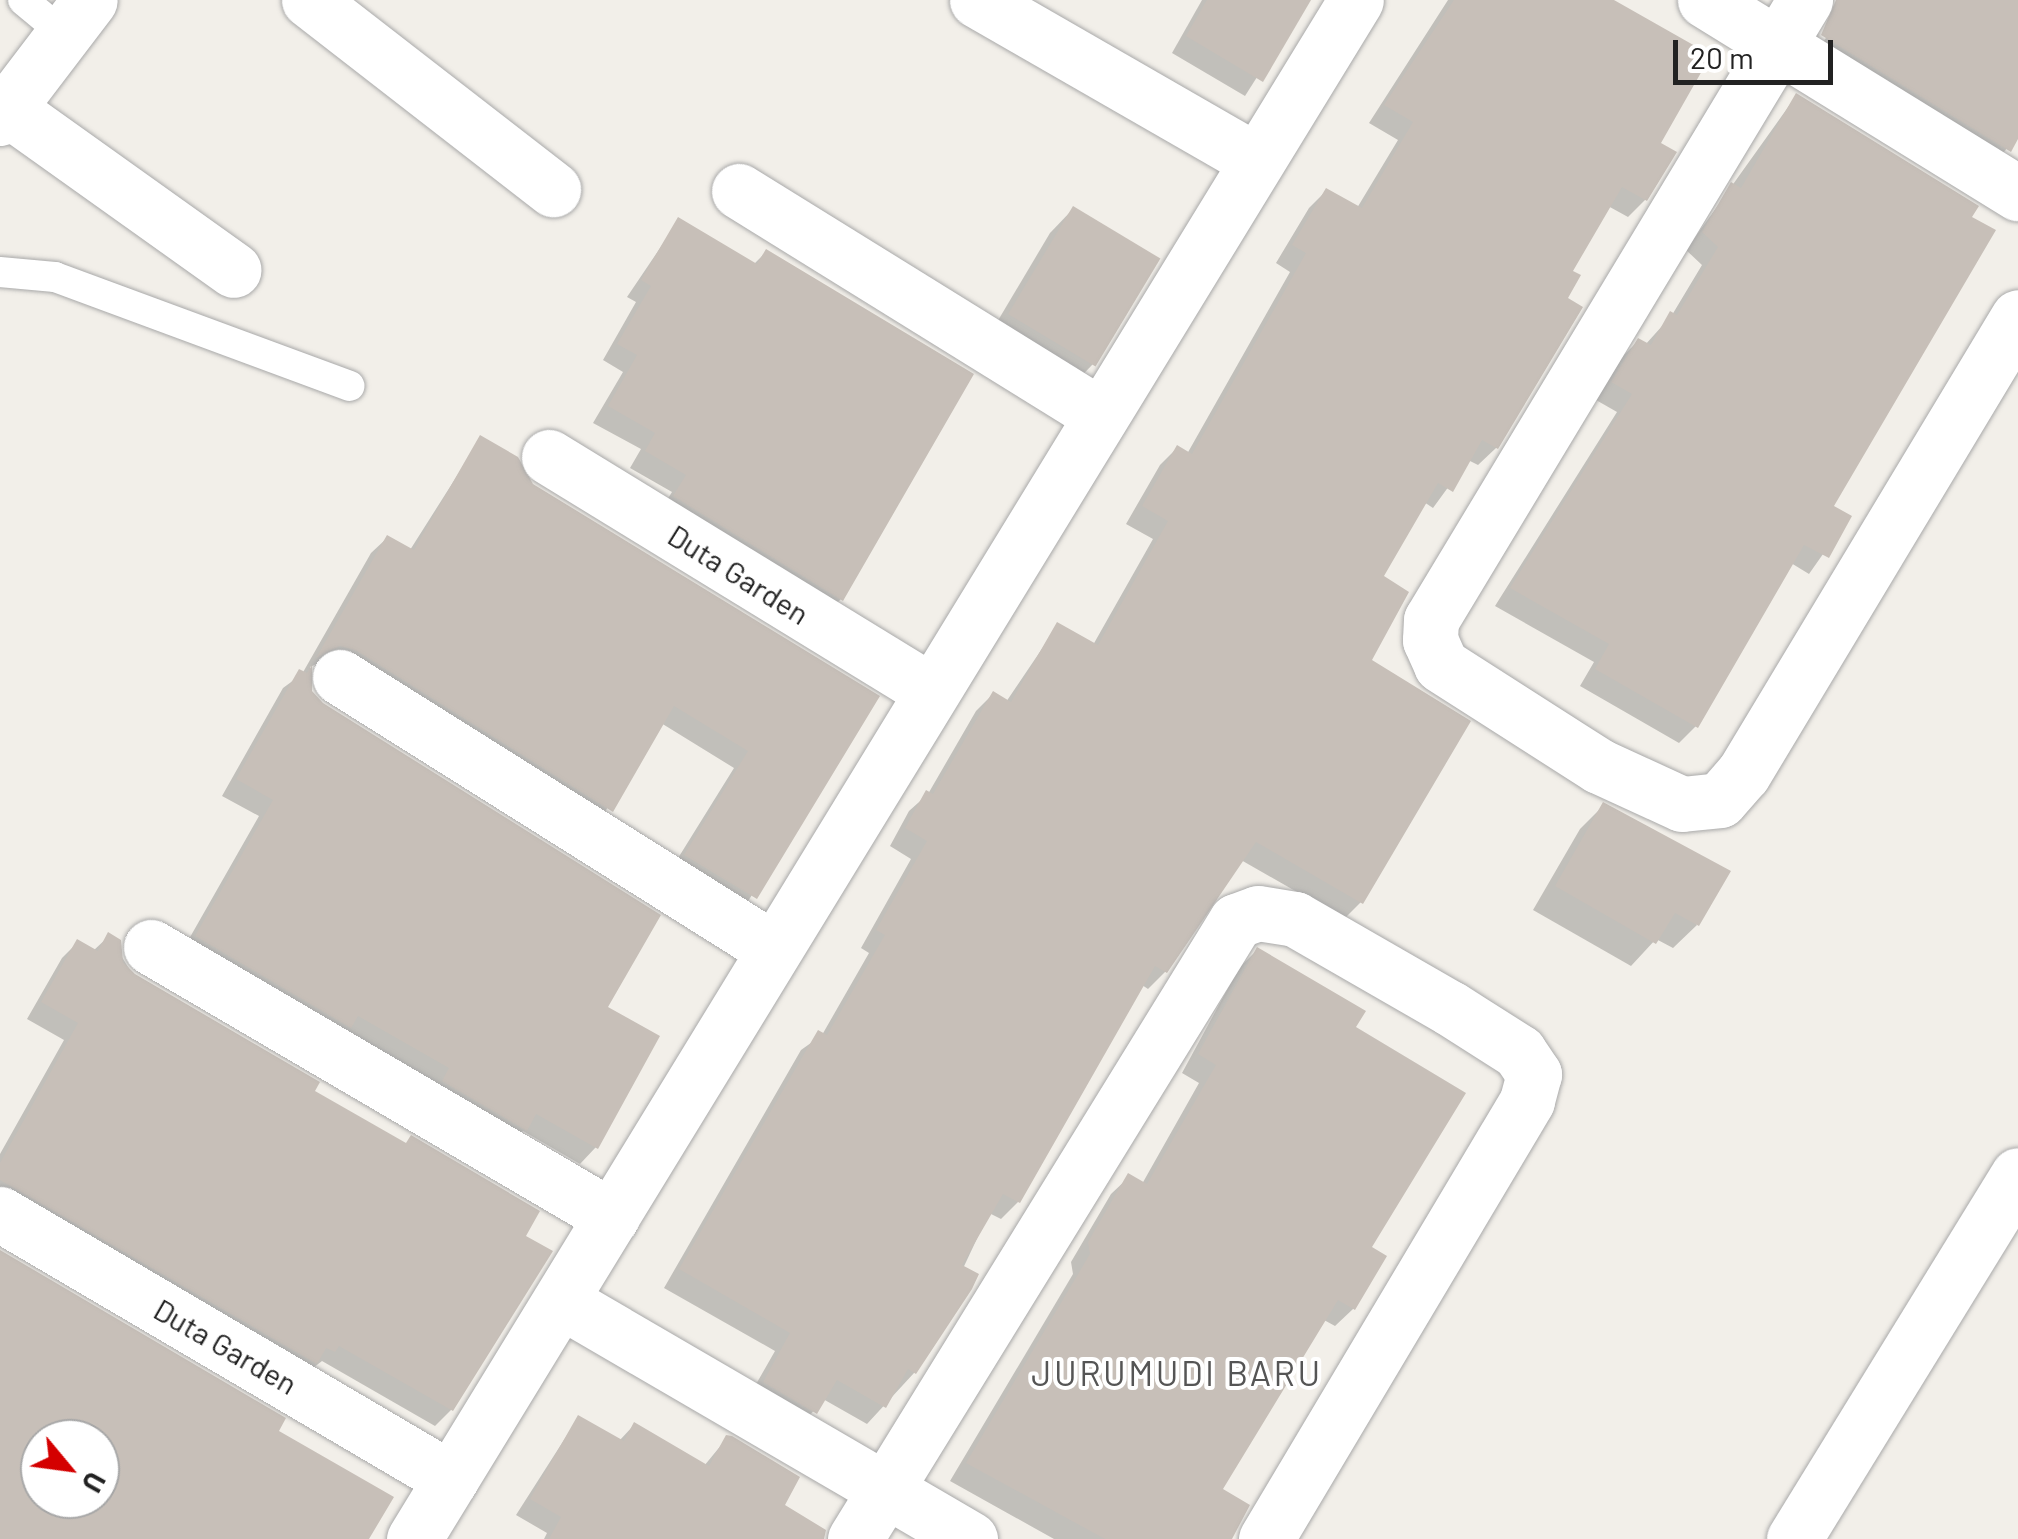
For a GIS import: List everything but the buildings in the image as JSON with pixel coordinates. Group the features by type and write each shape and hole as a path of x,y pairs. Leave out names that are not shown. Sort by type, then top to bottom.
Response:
{"street":[{"path":"309,0 553,189"},
{"path":"977,0 1255,160"},
{"path":"414,1539 562,1302 929,690 1356,0"},
{"path":"1705,0 1792,22 2018,194"},
{"path":"77,17 4,113 234,270"},
{"path":"1792,22 1431,620 1430,640 1441,664 1599,766 1682,804 1720,800 1744,774 2018,317"},
{"path":"739,191 1098,414"},
{"name":"Duta Garden","path":"549,457 929,690"},
{"path":"340,677 773,948"},
{"path":"854,1539 1236,921 1258,913 1295,918 1398,978 1519,1052 1534,1074 1527,1101 1266,1539"},
{"path":"151,947 612,1217"},
{"path":"1794,1539 2018,1175"},
{"name":"Duta Garden","path":"0,1214 451,1479"},
{"path":"562,1302 886,1486 970,1539"}],"lane":[{"path":"22,0 77,17"},
{"path":"0,272 55,277 349,386"}],"district":[{"name":"JURUMUDI BARU","path":"1177,1372"}]}
